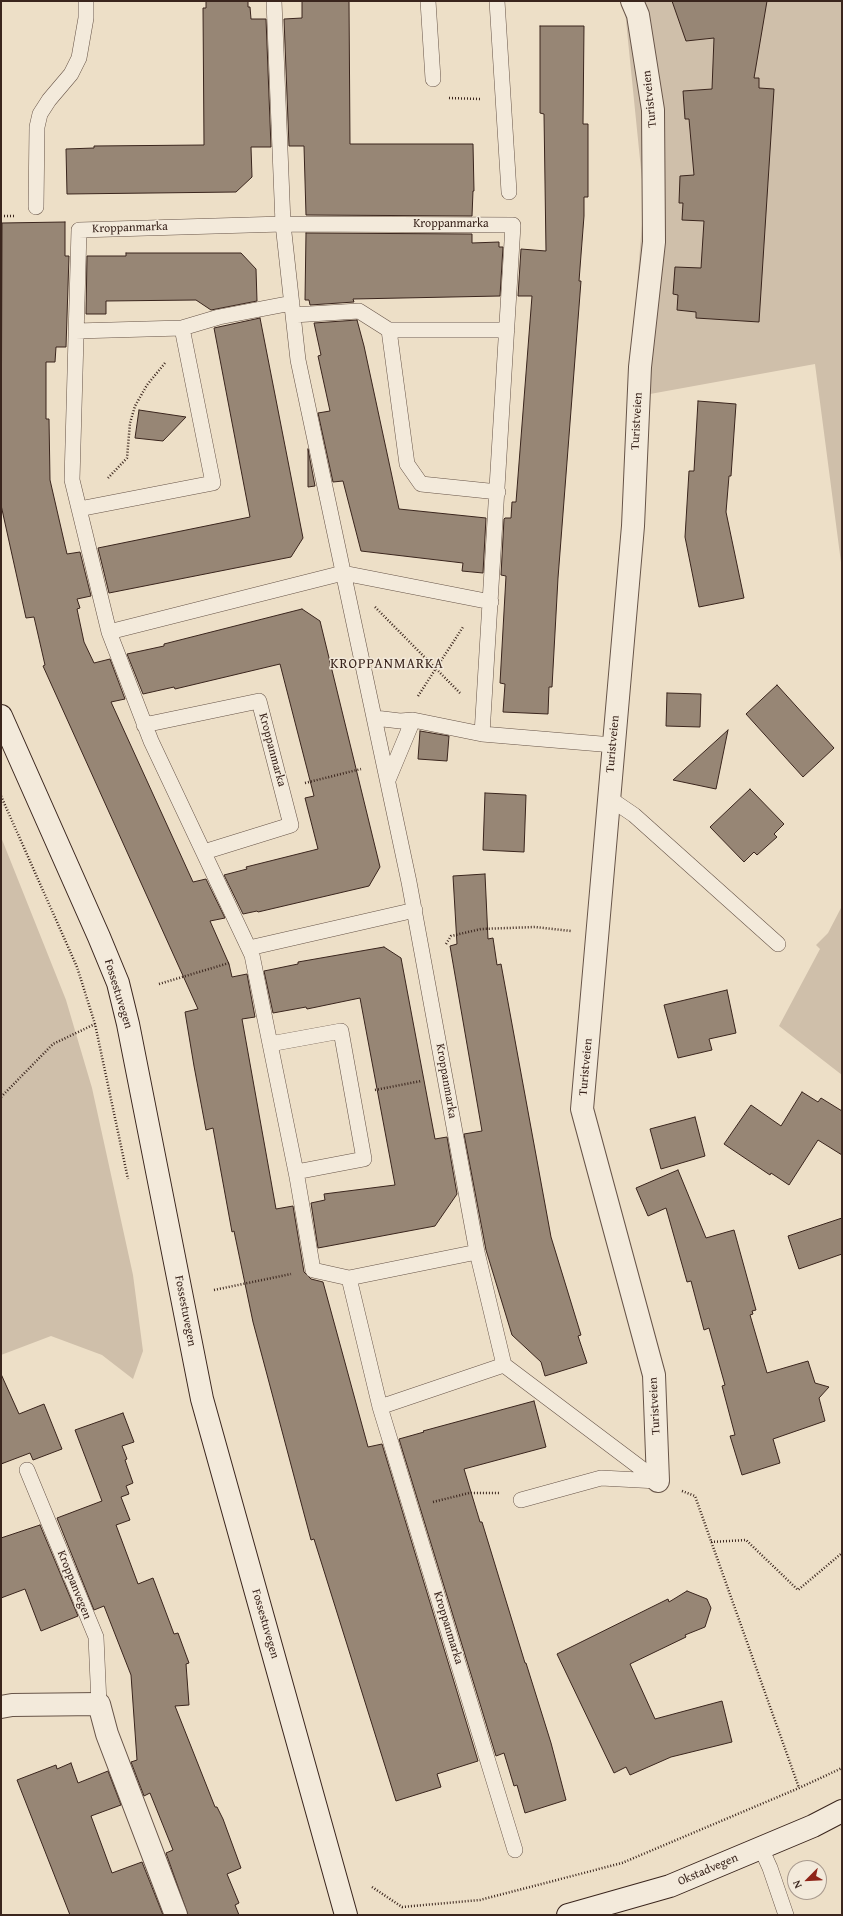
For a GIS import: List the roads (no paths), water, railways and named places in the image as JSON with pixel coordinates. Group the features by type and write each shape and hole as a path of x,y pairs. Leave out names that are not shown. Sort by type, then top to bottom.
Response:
{"street":[{"name":"Turistveien","path":"632,1 638,15 653,110 654,242 640,367 633,526 582,1109 654,1375 658,1481"},
{"name":"Fossestuvegen","path":"1,716 118,983 130,1032 202,1399 346,1915"},
{"path":"1,1707 12,1704 99,1704"},
{"name":"Kroppanvegen","path":"99,1704 107,1734 176,1915"},
{"name":"Okstadvegen","path":"568,1915 670,1886 813,1826 842,1811"}],"lane":[{"path":"36,207 37,127 40,114 49,100 72,74 79,58 86,18 86,1"},
{"name":"Kroppanmarka","path":"274,1 283,224 298,360 388,780 428,982 477,1252 504,1365"},
{"path":"428,1 433,79"},
{"path":"497,1 509,192"},
{"name":"Kroppanmarka","path":"482,734 486,601 498,492 514,225 283,224 79,230 72,480 109,632 144,725 250,952 296,1172 313,1270 349,1278 380,1407 515,1850"},
{"path":"76,331 183,334 219,317 293,309 359,311 389,330 507,330"},
{"path":"389,330 407,464 421,484 498,492"},
{"path":"79,509 213,483 183,334"},
{"path":"109,632 344,573 486,601"},
{"name":"Kroppanmarka","path":"144,725 259,701 291,825 204,852"},
{"path":"375,718 406,721 482,734 613,745"},
{"path":"388,780 406,721"},
{"path":"609,798 634,815 778,944"},
{"path":"250,952 414,910"},
{"path":"270,1044 341,1031 364,1158 296,1172"},
{"path":"349,1278 477,1252"},
{"path":"380,1407 504,1365 658,1481"},
{"name":"Kroppanvegen","path":"27,1470 96,1637 99,1704"},
{"path":"521,1500 601,1478 658,1481"},
{"path":"761,1848 786,1915"}],"district":[{"name":"KROPPANMARKA","path":"387,664"}]}
